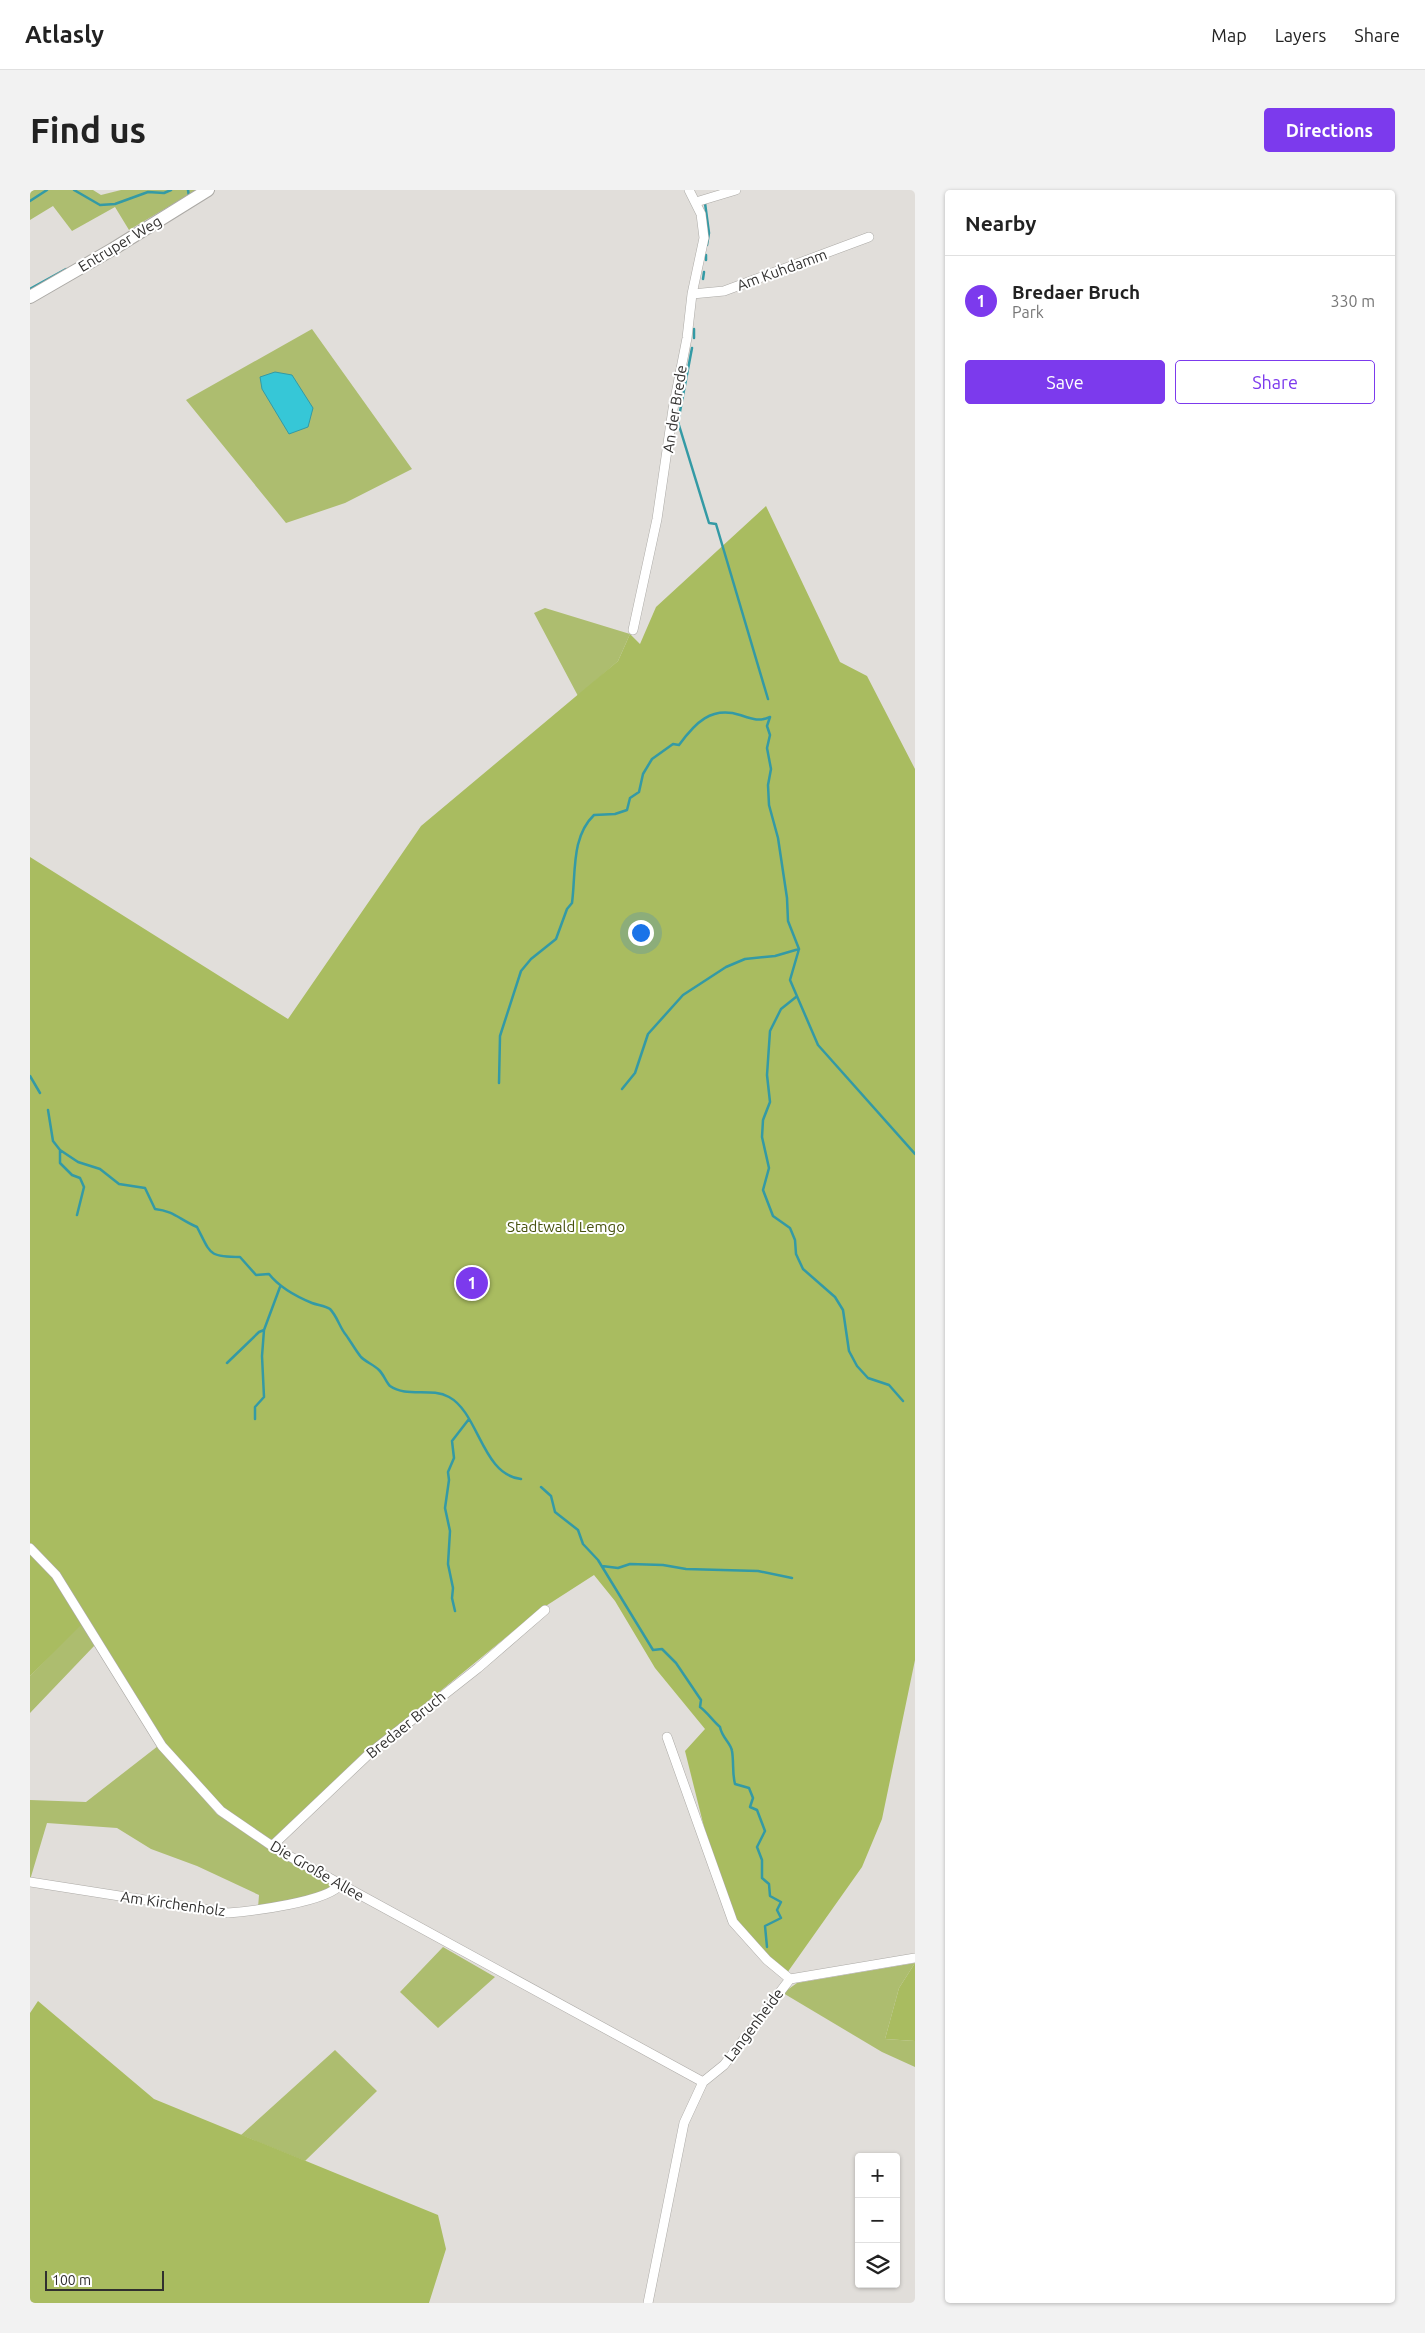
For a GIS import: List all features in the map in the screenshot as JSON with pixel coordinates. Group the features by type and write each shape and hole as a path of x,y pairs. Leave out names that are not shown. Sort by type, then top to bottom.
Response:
{"main road":[{"name":"Entruper Weg","path":"30,297 113,249 208,190"}],"street":[{"name":"An der Brede","path":"632,630 657,519 673,409 687,338 692,294 704,238 701,214 689,190"},
{"path":"696,202 736,190"},
{"name":"Am Kuhdamm","path":"692,294 724,291 869,237"},
{"name":"Die Große Allee","path":"30,1548 56,1575 162,1746 221,1811 244,1829 272,1846 703,2082"},
{"name":"Bredaer Bruch","path":"272,1846 370,1753 478,1668 545,1610"},
{"path":"667,1737 733,1922 767,1960 790,1979"},
{"name":"Am Kirchenholz","path":"30,1882 228,1913 258,1910 311,1899 336,1890 340,1884"},
{"name":"Langenheide","path":"648,2303 684,2123 703,2082 724,2065 790,1979 915,1958"}],"green space":[{"path":"34,190 93,190 101,195 121,190 197,190 129,230 115,207 72,231 53,206 30,220 30,192"},
{"path":"312,329 412,469 345,503 286,523 186,400"},
{"name":"Stadtwald Lemgo","path":"766,506 840,662 867,676 915,769 915,1660 882,1819 862,1867 787,1973 769,1959 736,1920 704,1827 685,1751 705,1729 655,1668 615,1601 594,1575 538,1611 383,1738 277,1839 266,1839 222,1809 166,1745 88,1618 30,1676 30,857 288,1019 421,826 618,661 630,634 640,644 656,607"},
{"path":"545,608 630,634 618,661 578,696 534,613"},
{"path":"81,1623 95,1645 30,1713 30,1676"},
{"path":"158,1746 217,1814 267,1848 332,1884 332,1888 310,1897 258,1908 259,1895 197,1866 151,1849 117,1828 47,1823 30,1880 30,1800 86,1802"},
{"path":"443,1947 495,1977 438,2028 400,1992"},
{"path":"915,1963 899,1988 885,2039 915,2041 915,2067 882,2052 783,1993 797,1983"},
{"path":"915,1963 915,2041 885,2039 899,1988"},
{"path":"38,2001 154,2099 438,2215 446,2249 429,2303 30,2303 30,2013"},
{"path":"335,2050 377,2091 305,2161 241,2135"}],"water":[{"path":"275,372 292,375 313,408 308,427 289,434 262,389 260,377"}],"waterway":[{"path":"30,201 47,190"},
{"path":"74,190 100,205 115,204 148,192 164,193 171,190"},
{"path":"188,190 189,197"},
{"path":"705,203 709,233 707,245"},
{"path":"706,255 706,260"},
{"path":"30,289 66,269"},
{"path":"703,279 704,272"},
{"path":"694,329 694,338"},
{"path":"692,348 678,422 709,523 716,524 768,699"},
{"path":"499,1083 500,1036 521,971 531,959 556,939 567,909 572,903 578,845 581,834 587,824 594,815 615,814 627,810 630,798 639,792 643,774 652,759 673,744 679,745 691,730 705,718 720,713 730,713 755,719 770,717"},
{"path":"770,717 767,726 770,735 767,748 771,769 768,785 769,805 778,838 787,898 788,921 799,949 790,980 818,1045 915,1154"},
{"path":"622,1089 635,1073 648,1034 683,995 726,967 745,959 775,956 799,949"},
{"path":"796,997 781,1009 770,1031 767,1075 770,1102 763,1120 762,1137 769,1168 763,1190 773,1216 790,1228 795,1240 796,1254 803,1269 835,1297 843,1310 849,1351 857,1366 868,1378 889,1385 903,1401"},
{"path":"30,1076 40,1093"},
{"path":"48,1110 53,1141 60,1150 78,1162 100,1169 119,1184 145,1188 155,1209 172,1214 197,1227 208,1248 216,1255 240,1257 256,1275 269,1274 294,1294 330,1309 359,1355 379,1370 390,1386 397,1390 435,1393 449,1397 459,1405 467,1416 489,1456 498,1467 508,1475 521,1479"},
{"path":"60,1150 60,1163 72,1175 80,1178 84,1187 77,1215"},
{"path":"255,1419 255,1407 264,1397 262,1356 264,1330 280,1287"},
{"path":"227,1363 259,1332 264,1330"},
{"path":"455,1611 448,1564 450,1531 445,1508 449,1480 448,1472 454,1458 452,1441 469,1419"},
{"path":"541,1487 551,1496 555,1512 578,1530 583,1544 598,1560 653,1650 662,1649 676,1663 701,1700 700,1707 720,1727 730,1745 733,1755 735,1784 749,1788 753,1798 750,1807 757,1810 765,1831 757,1847 762,1860 762,1878 769,1884 770,1896 781,1902 777,1910 781,1918 765,1926 767,1947"},
{"path":"602,1566 618,1568 630,1564 663,1565 686,1569 758,1571 792,1578"}],"place":[{"name":"Bredaer Bruch","path":"472,1283"}]}
